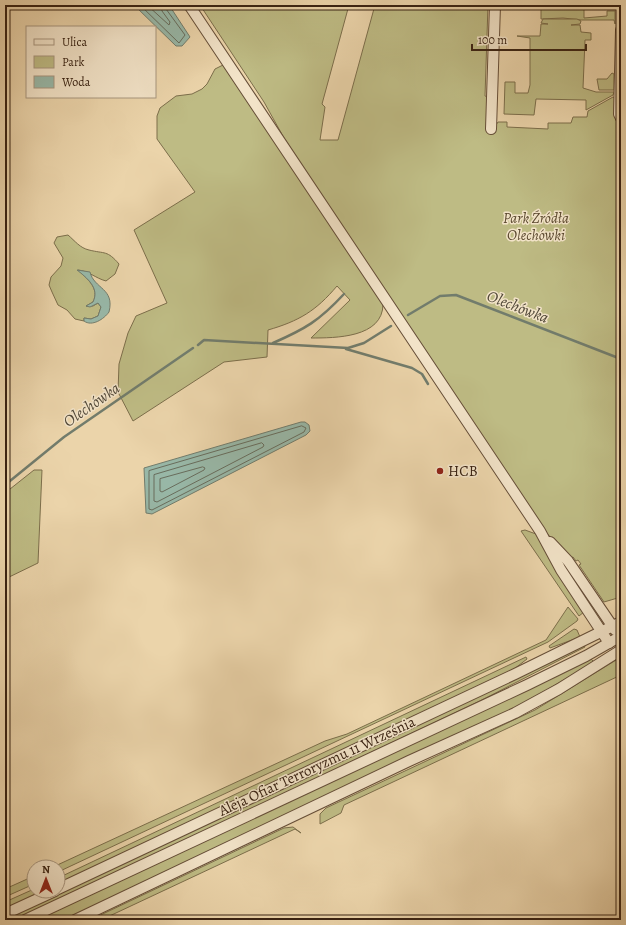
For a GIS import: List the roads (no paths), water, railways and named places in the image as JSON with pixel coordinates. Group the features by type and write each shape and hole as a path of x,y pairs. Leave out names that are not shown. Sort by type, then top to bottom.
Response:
{"street":[{"path":"189,5 540,532 562,570 610,643"},
{"path":"492,129 495,5"},
{"path":"621,30 619,114 621,118"},
{"path":"540,532 568,561 617,624 620,637"},
{"name":"Aleja Ofiar Terroryzmu 11 Września","path":"66,885 515,674 617,624"},
{"name":"Aleja Ofiar Terroryzmu 11 Września","path":"25,920 527,685 620,637"},
{"path":"75,920 397,767 515,713 559,689 621,650"},
{"path":"5,914 38,899"}],"water":[{"path":"134,5 169,5 190,37 182,46 176,46"},
{"path":"77,270 90,272 92,278 107,293 109,298 109,312 94,323 87,323 84,321 84,318 91,319 98,316 101,307 98,303 90,307 86,306 93,302 95,297 94,288 85,276"},
{"path":"305,422 309,425 310,431 306,435 152,514 146,513 144,468"}],"waterway":[{"path":"273,343 294,333 319,318 344,294"},
{"name":"Olechówka","path":"408,315 440,296 456,295 621,359"},
{"name":"Olechówka","path":"198,345 204,340 348,348 364,343 391,326"},
{"name":"Olechówka","path":"5,485 64,437 193,348"},
{"path":"346,349 412,368 422,374 428,384"}],"place":[{"name":"HCB","path":"440,471"}],"park label":[{"name":"Park Źródła Olechówki","path":"536,226"}]}
